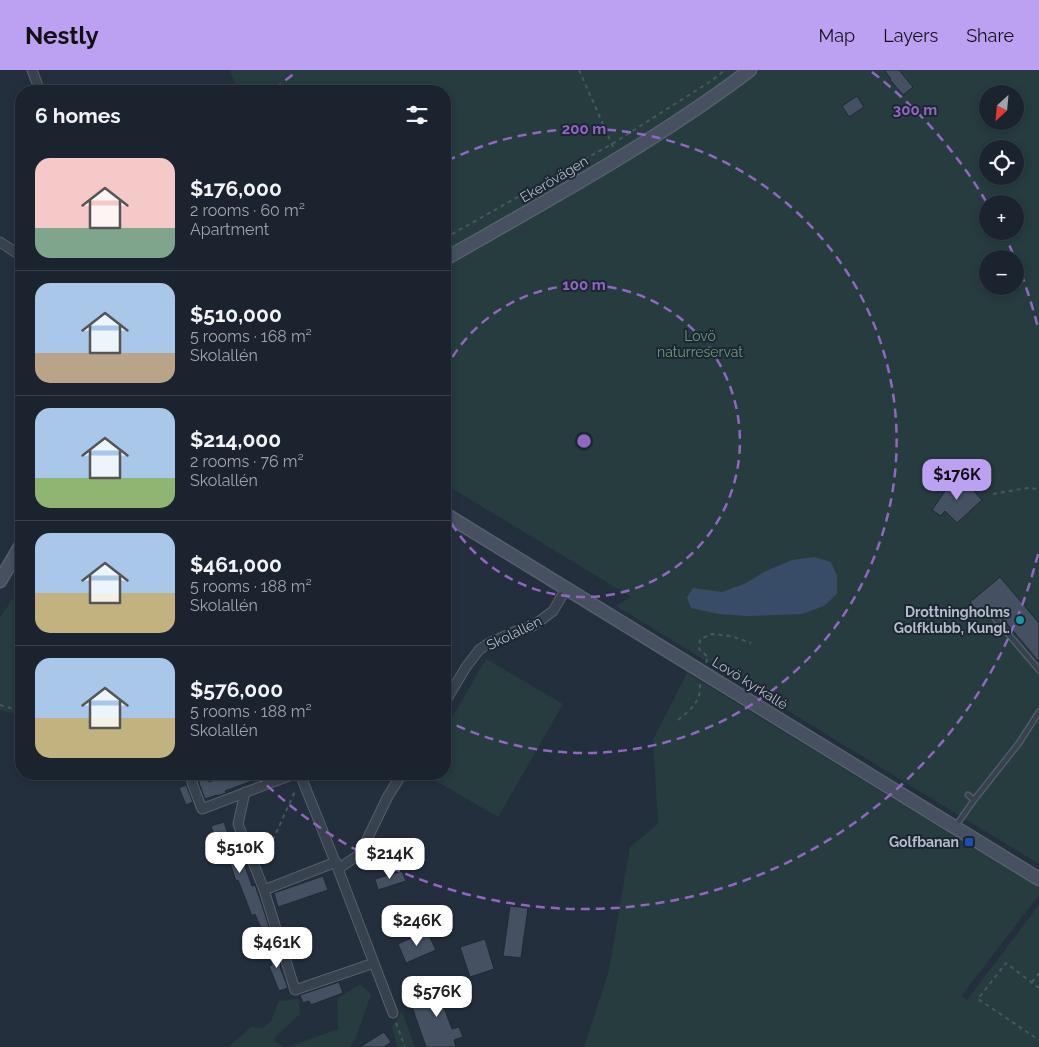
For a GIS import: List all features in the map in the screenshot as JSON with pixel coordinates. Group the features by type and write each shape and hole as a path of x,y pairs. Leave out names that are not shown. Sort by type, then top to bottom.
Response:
{"street":[{"path":"32,70 38,85"},
{"name":"Ekerövägen","path":"451,256 560,193 674,124 750,70"},
{"path":"0,242 15,252"},
{"name":"Lovö kyrkallé","path":"451,518 1039,879"},
{"path":"0,581 15,555"},
{"path":"0,581 15,565"},
{"name":"Skolallén","path":"451,692 479,650 489,643 516,631 533,626 553,612 566,589"},
{"path":"193,780 192,783 202,809 245,792 283,780"},
{"path":"301,780 337,866 393,1013"},
{"path":"264,890 337,866 360,854 388,796 398,780"},
{"path":"245,792 238,824 264,890 295,990 374,963"}],"lane":[{"path":"993,616 1039,670"},
{"path":"954,828 1019,743 1039,712"},
{"path":"1014,738 1019,743"},
{"path":"968,795 974,800"}],"path":[{"path":"579,70 618,158"},
{"path":"451,235 612,144 725,70"},
{"path":"993,494 1027,488 1039,489"},
{"path":"678,720 692,708 699,698 700,677 708,657 699,649 700,639 712,634 731,636 751,643"},
{"path":"0,705 15,709"},
{"path":"258,873 297,780"},
{"path":"1039,988 1006,963 978,999 1039,1040"},
{"path":"1032,982 1039,973"},
{"path":"393,1013 405,1047"}],"green space":[{"name":"Lovö naturreservat","path":"229,70 1039,70 1039,864 616,606 631,597 451,488 451,85 236,85"},
{"path":"15,596 15,714 0,710 0,617"},
{"path":"486,659 563,704 498,817 434,780 451,780 451,720"},
{"path":"687,673 1039,888 1039,895 961,996 967,1000 1039,905 1039,1047 584,1047 609,970 630,847 658,824 653,740"},
{"path":"360,984 371,994 356,1038 350,1047 288,1047 338,1029 337,999"},
{"path":"299,999 300,1014 273,1039 284,1047 228,1047 251,1027 263,1028 271,1021 279,1001"},
{"path":"402,1012 415,1047 397,1047 392,1026"}],"water":[{"path":"814,557 831,562 837,576 837,594 824,606 802,614 747,616 719,614 691,608 687,597 693,588 722,592 744,584 766,571 792,560"}],"building":[{"path":"884,70 899,70 913,87 903,95"},
{"path":"857,96 864,107 849,117 842,106"},
{"path":"953,479 972,489 982,500 957,523 945,511 941,516 932,510"},
{"name":"Drottningholms Golfklubb, Kungl.","path":"1000,577 1039,623 1039,662 994,608 982,618 970,602"},
{"path":"200,780 208,780 209,782 214,780 255,780 225,791 226,793 205,799"},
{"path":"186,785 193,802 186,805 179,788"},
{"path":"224,822 236,857 241,855 252,886 255,885 270,930 263,933 255,914 252,916 238,880 236,881 229,860 223,862 211,826"},
{"path":"402,871 406,881 378,890 375,879"},
{"path":"323,876 328,890 278,907 274,893"},
{"path":"510,906 528,908 521,958 503,956"},
{"path":"427,931 436,950 406,963 398,944"},
{"path":"485,939 494,969 470,977 460,947"},
{"path":"274,945 288,988 279,991 269,966 272,965 266,949"},
{"path":"339,982 343,993 311,1005 309,1001 303,1003 300,995"},
{"path":"457,985 462,999 443,1005 452,1029 459,1027 463,1037 454,1040 456,1047 426,1047 410,1001"},
{"path":"384,1032 391,1042 384,1047 360,1047"}],"place":[{"name":"Drottningholms Golfklubb, Kungl.","path":"1020,620"},
{"name":"Golfbanan","path":"969,842"}]}
